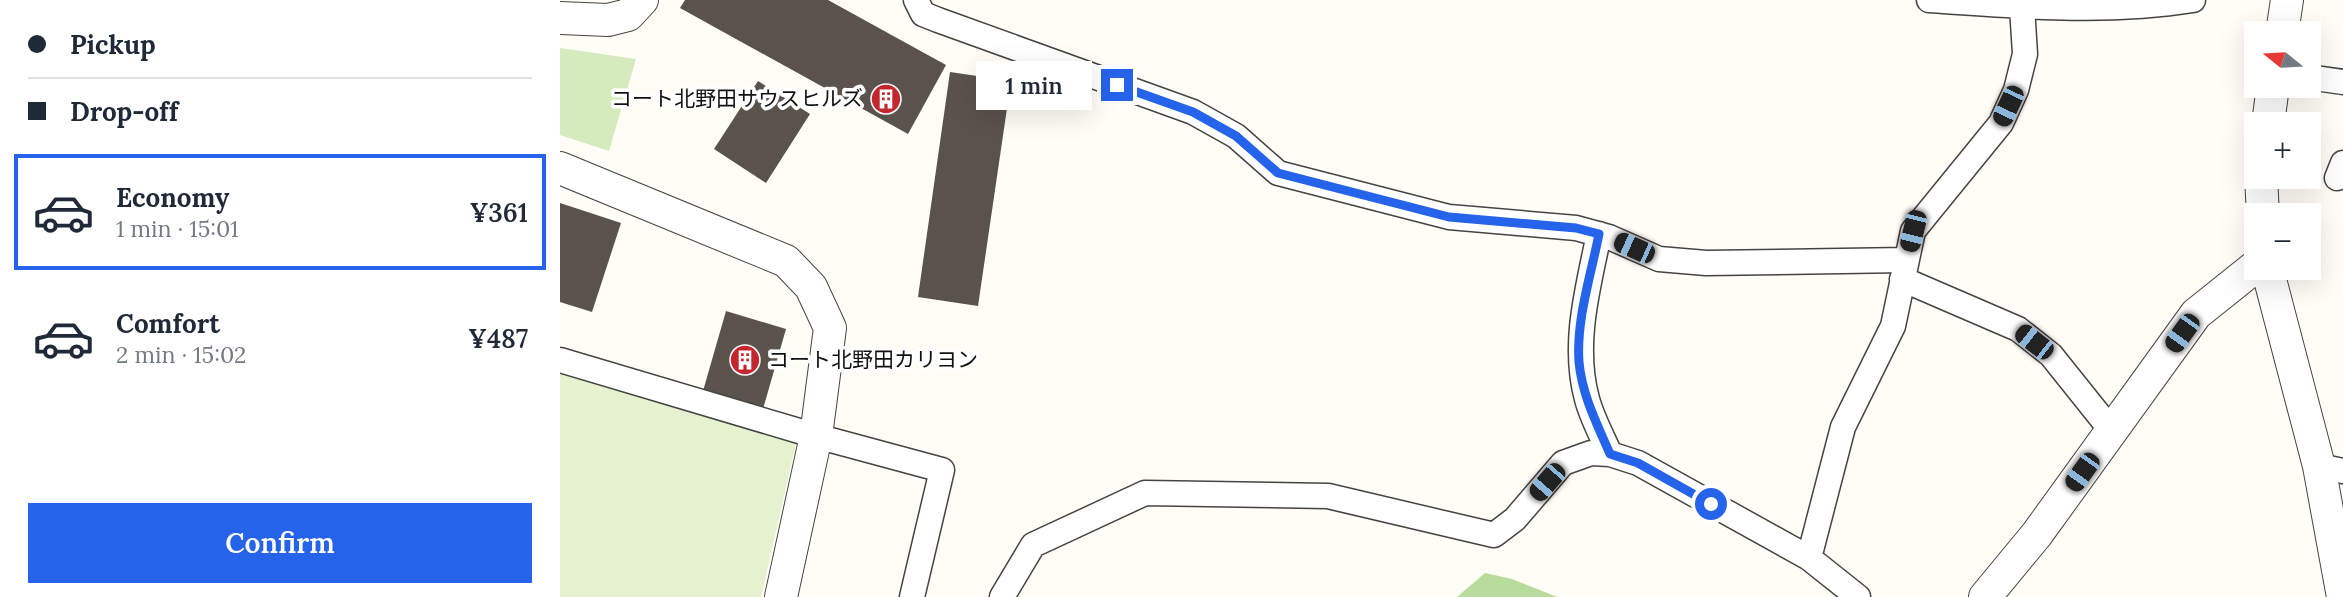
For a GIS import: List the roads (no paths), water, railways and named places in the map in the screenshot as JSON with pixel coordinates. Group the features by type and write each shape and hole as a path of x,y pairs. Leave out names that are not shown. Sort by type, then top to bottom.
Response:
{"street":[{"path":"560,18 608,20 628,15 642,0"},
{"path":"916,0 923,14 1193,112 1236,136 1278,173 1449,217 1576,228 1599,234 1659,259 1903,270 2018,329 2051,355 2111,430"},
{"path":"1929,0 2022,7 2150,7 2193,0"},
{"path":"2283,21 2287,0"},
{"path":"1809,558 1843,427 1893,326 1913,231 2001,123 2016,90 2025,54 2022,7"},
{"path":"2321,79 2343,82"},
{"path":"560,169 786,261 811,287 830,328 816,436 781,597"},
{"path":"1599,234 1582,318 1579,361 1587,401 1610,454"},
{"path":"1985,597 2037,534 2196,314 2244,276"},
{"path":"2271,280 2331,468 2343,597"},
{"path":"560,360 816,436 942,470 912,597"},
{"path":"1002,597 1033,545 1145,493 1328,496 1494,535 1515,519 1563,463 1591,453 1610,454 1638,463 1809,558 1858,597"}],"place":[{"name":"コート北野田サウスヒルズ","path":"886,99"},
{"name":"コート北野田カリヨン","path":"745,360"}]}
